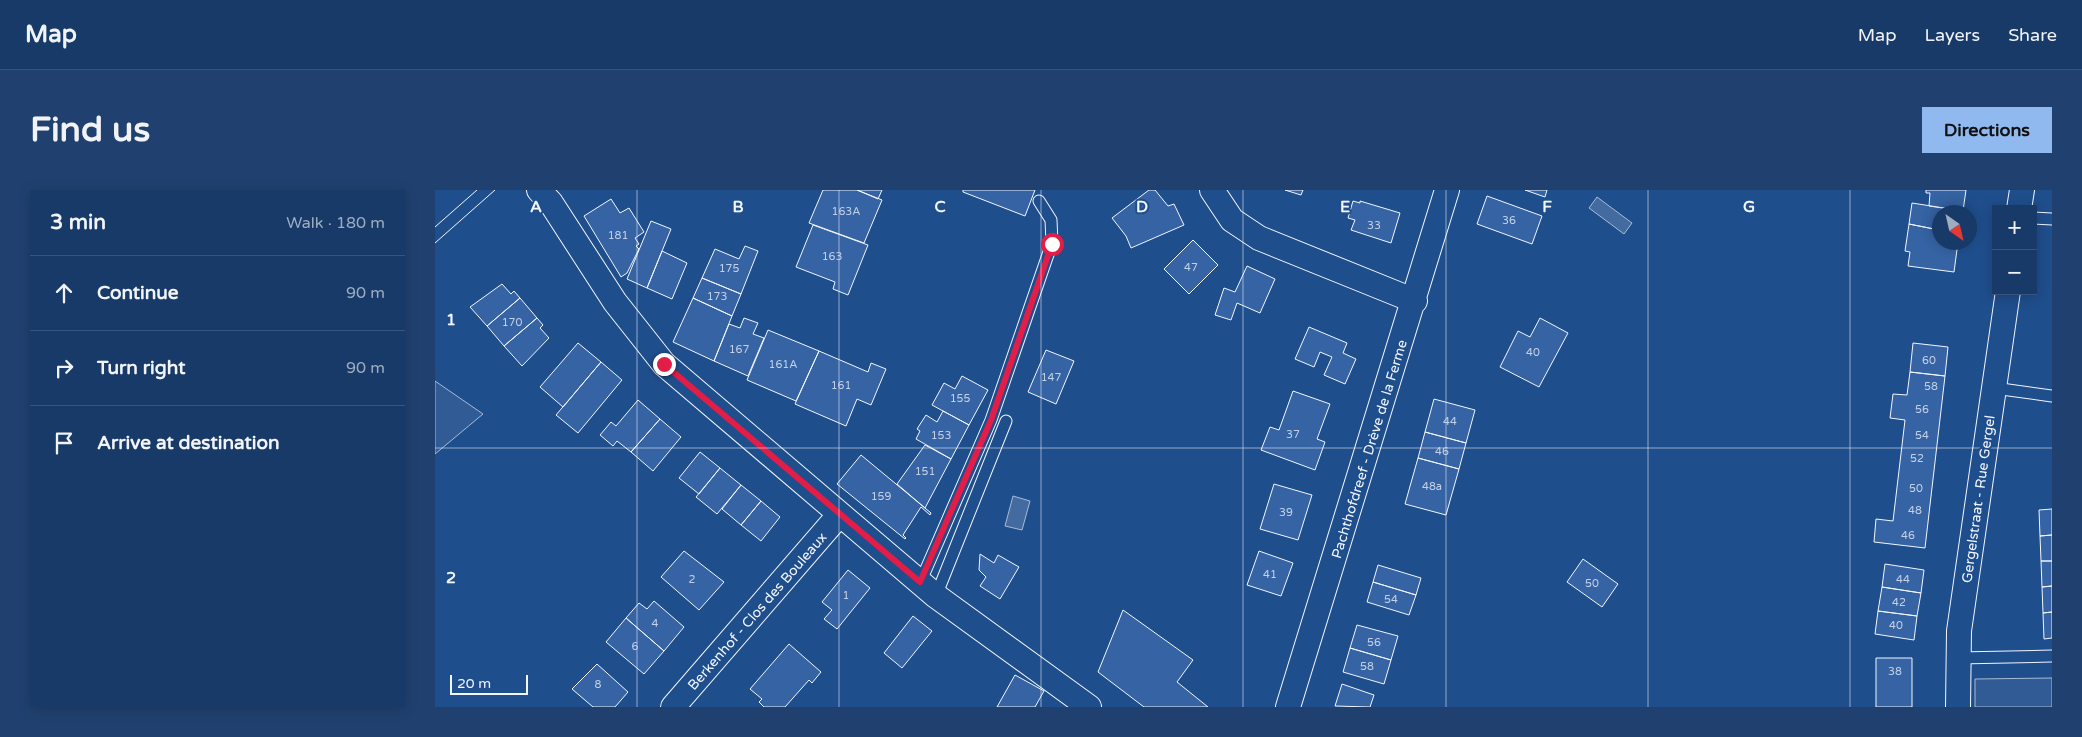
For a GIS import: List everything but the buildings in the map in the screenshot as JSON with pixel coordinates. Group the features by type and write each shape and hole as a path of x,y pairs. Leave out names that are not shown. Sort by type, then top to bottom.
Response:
{"street":[{"path":"539,190 551,203 615,302 664,364 928,589 1089,707"},
{"path":"1212,190 1232,220 1259,238 1415,302"},
{"name":"Pachthofdreef - Drève de la Ferme","path":"1288,707 1415,302 1447,190"},
{"path":"2020,205 2022,190"},
{"name":"Gergelstraat - Rue Gergel","path":"1957,707 1959,631 2007,295"},
{"name":"Berkenhof - Clos des Bouleaux","path":"673,707 840,514"}],"lane":[{"path":"928,589 991,420 1052,244 1051,220 1039,201"},
{"path":"2037,218 2052,219"},
{"path":"1994,388 2052,396"},
{"path":"928,589 1006,421"},
{"path":"1958,658 2052,656"}],"shaded area":[{"path":"1597,197 1632,223 1624,234 1589,208"},
{"path":"435,381 483,414 435,454"},
{"path":"1013,496 1030,501 1022,530 1005,526"},
{"path":"2052,678 2052,707 1975,707 1975,679"}],"tram line":[{"path":"435,227 477,190"},
{"path":"435,243 495,190"}],"route":[{"path":"664,364 920,582 991,420 1052,244"}]}
